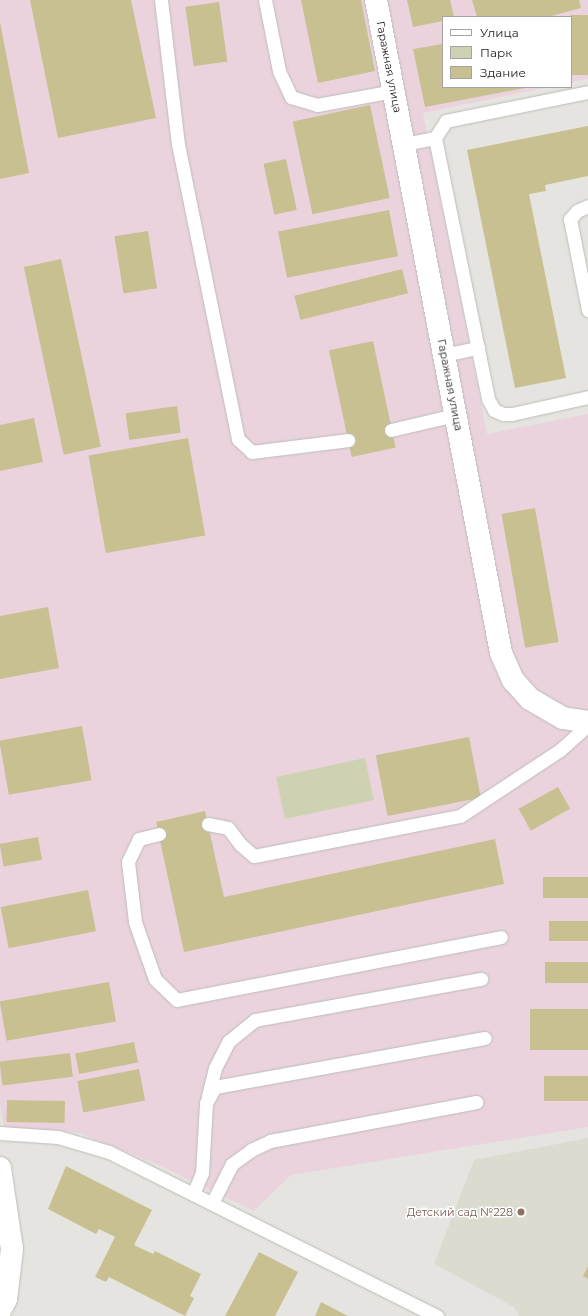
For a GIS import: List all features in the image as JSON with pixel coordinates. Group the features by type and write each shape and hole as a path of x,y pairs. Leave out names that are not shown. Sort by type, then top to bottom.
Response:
{"street":[{"name":"Гаражная улица","path":"376,0 500,653 513,680 530,699 563,718 588,724"},
{"path":"0,1168 12,1249 6,1299 0,1310"}],"lane":[{"path":"161,0 178,144 238,439 252,452 348,440"},
{"path":"265,0 279,71 291,97 317,106 394,91"},
{"path":"588,92 446,121 435,138 488,399 494,410 504,414 581,401 588,397"},
{"path":"404,144 435,138"},
{"path":"588,206 577,211 570,219 588,310"},
{"path":"444,355 478,348"},
{"path":"391,430 455,415"},
{"path":"208,824 228,828 240,844 254,856 460,816 560,750 588,724"},
{"path":"159,834 139,839 128,862 135,922 150,965 156,979 177,1000 501,937"},
{"path":"193,1194 202,1173 206,1104 215,1068 228,1041 255,1020 481,979"},
{"path":"206,1104 215,1087 485,1038"},
{"path":"212,1203 232,1164 251,1150 270,1141 476,1102"},
{"path":"0,1133 58,1137 109,1152 437,1316"}],"shaded area":[{"path":"0,0 588,0 588,79 572,82 572,16 442,16 442,88 543,88 423,113 487,434 588,414 588,1127 291,1175 254,1211 152,1162 80,1133 26,1129 5,1132 0,1104"},
{"name":"Детский сад №228","path":"588,1138 588,1316 520,1316 514,1307 434,1264 474,1160"}],"green space":[{"path":"365,758 374,800 285,819 276,777"}],"building":[{"path":"30,0 131,0 156,118 58,138"},
{"path":"301,0 361,0 375,71 318,83"},
{"path":"407,0 450,0 454,16 442,16 442,21 413,27"},
{"path":"472,0 579,0 581,8 552,16 477,16"},
{"path":"219,2 227,61 194,66 185,7"},
{"path":"571,15 588,15 588,75 572,75"},
{"path":"0,22 29,173 0,179"},
{"path":"442,44 442,88 525,88 425,107 413,49"},
{"path":"370,105 390,198 312,214 293,121"},
{"path":"588,126 588,176 545,185 546,191 529,194 566,378 515,388 467,150"},
{"path":"286,159 297,210 274,215 264,164"},
{"path":"389,210 398,256 287,278 278,232"},
{"path":"148,231 157,288 123,294 114,236"},
{"path":"61,259 101,447 64,455 24,267"},
{"path":"402,269 408,293 300,320 294,296"},
{"path":"373,341 396,448 352,457 329,350"},
{"path":"177,406 181,433 129,440 126,413"},
{"path":"34,418 43,462 0,471 0,425"},
{"path":"188,438 205,535 106,553 89,456"},
{"path":"535,508 559,642 525,648 502,514"},
{"path":"48,607 59,668 0,679 0,616"},
{"path":"82,726 92,780 9,795 0,740"},
{"path":"469,737 481,798 388,816 376,755"},
{"path":"558,787 570,809 531,831 519,809"},
{"path":"205,811 224,897 495,839 504,884 184,952 156,822"},
{"path":"38,837 42,860 4,866 0,844"},
{"path":"543,877 588,877 588,898 543,898"},
{"path":"88,890 96,931 9,948 1,907"},
{"path":"549,921 588,921 588,941 549,941"},
{"path":"545,962 588,962 588,983 545,983"},
{"path":"109,982 116,1021 7,1041 0,1001"},
{"path":"530,1009 588,1009 588,1050 530,1050"},
{"path":"134,1042 138,1063 79,1074 75,1053"},
{"path":"70,1053 73,1077 2,1085 0,1062"},
{"path":"139,1069 145,1100 83,1112 77,1081"},
{"path":"544,1076 588,1076 588,1101 544,1101"},
{"path":"7,1100 65,1101 65,1123 7,1122"},
{"path":"66,1166 152,1210 134,1245 153,1254 155,1251 201,1274 190,1296 194,1298 185,1316 109,1277 106,1282 95,1277 115,1237 99,1229 96,1234 48,1209"},
{"path":"259,1252 298,1272 275,1316 225,1316"},
{"path":"588,1266 588,1279 583,1276"},
{"path":"321,1302 348,1316 315,1316"}],"place":[{"name":"Детский сад №228","path":"521,1212"}]}
